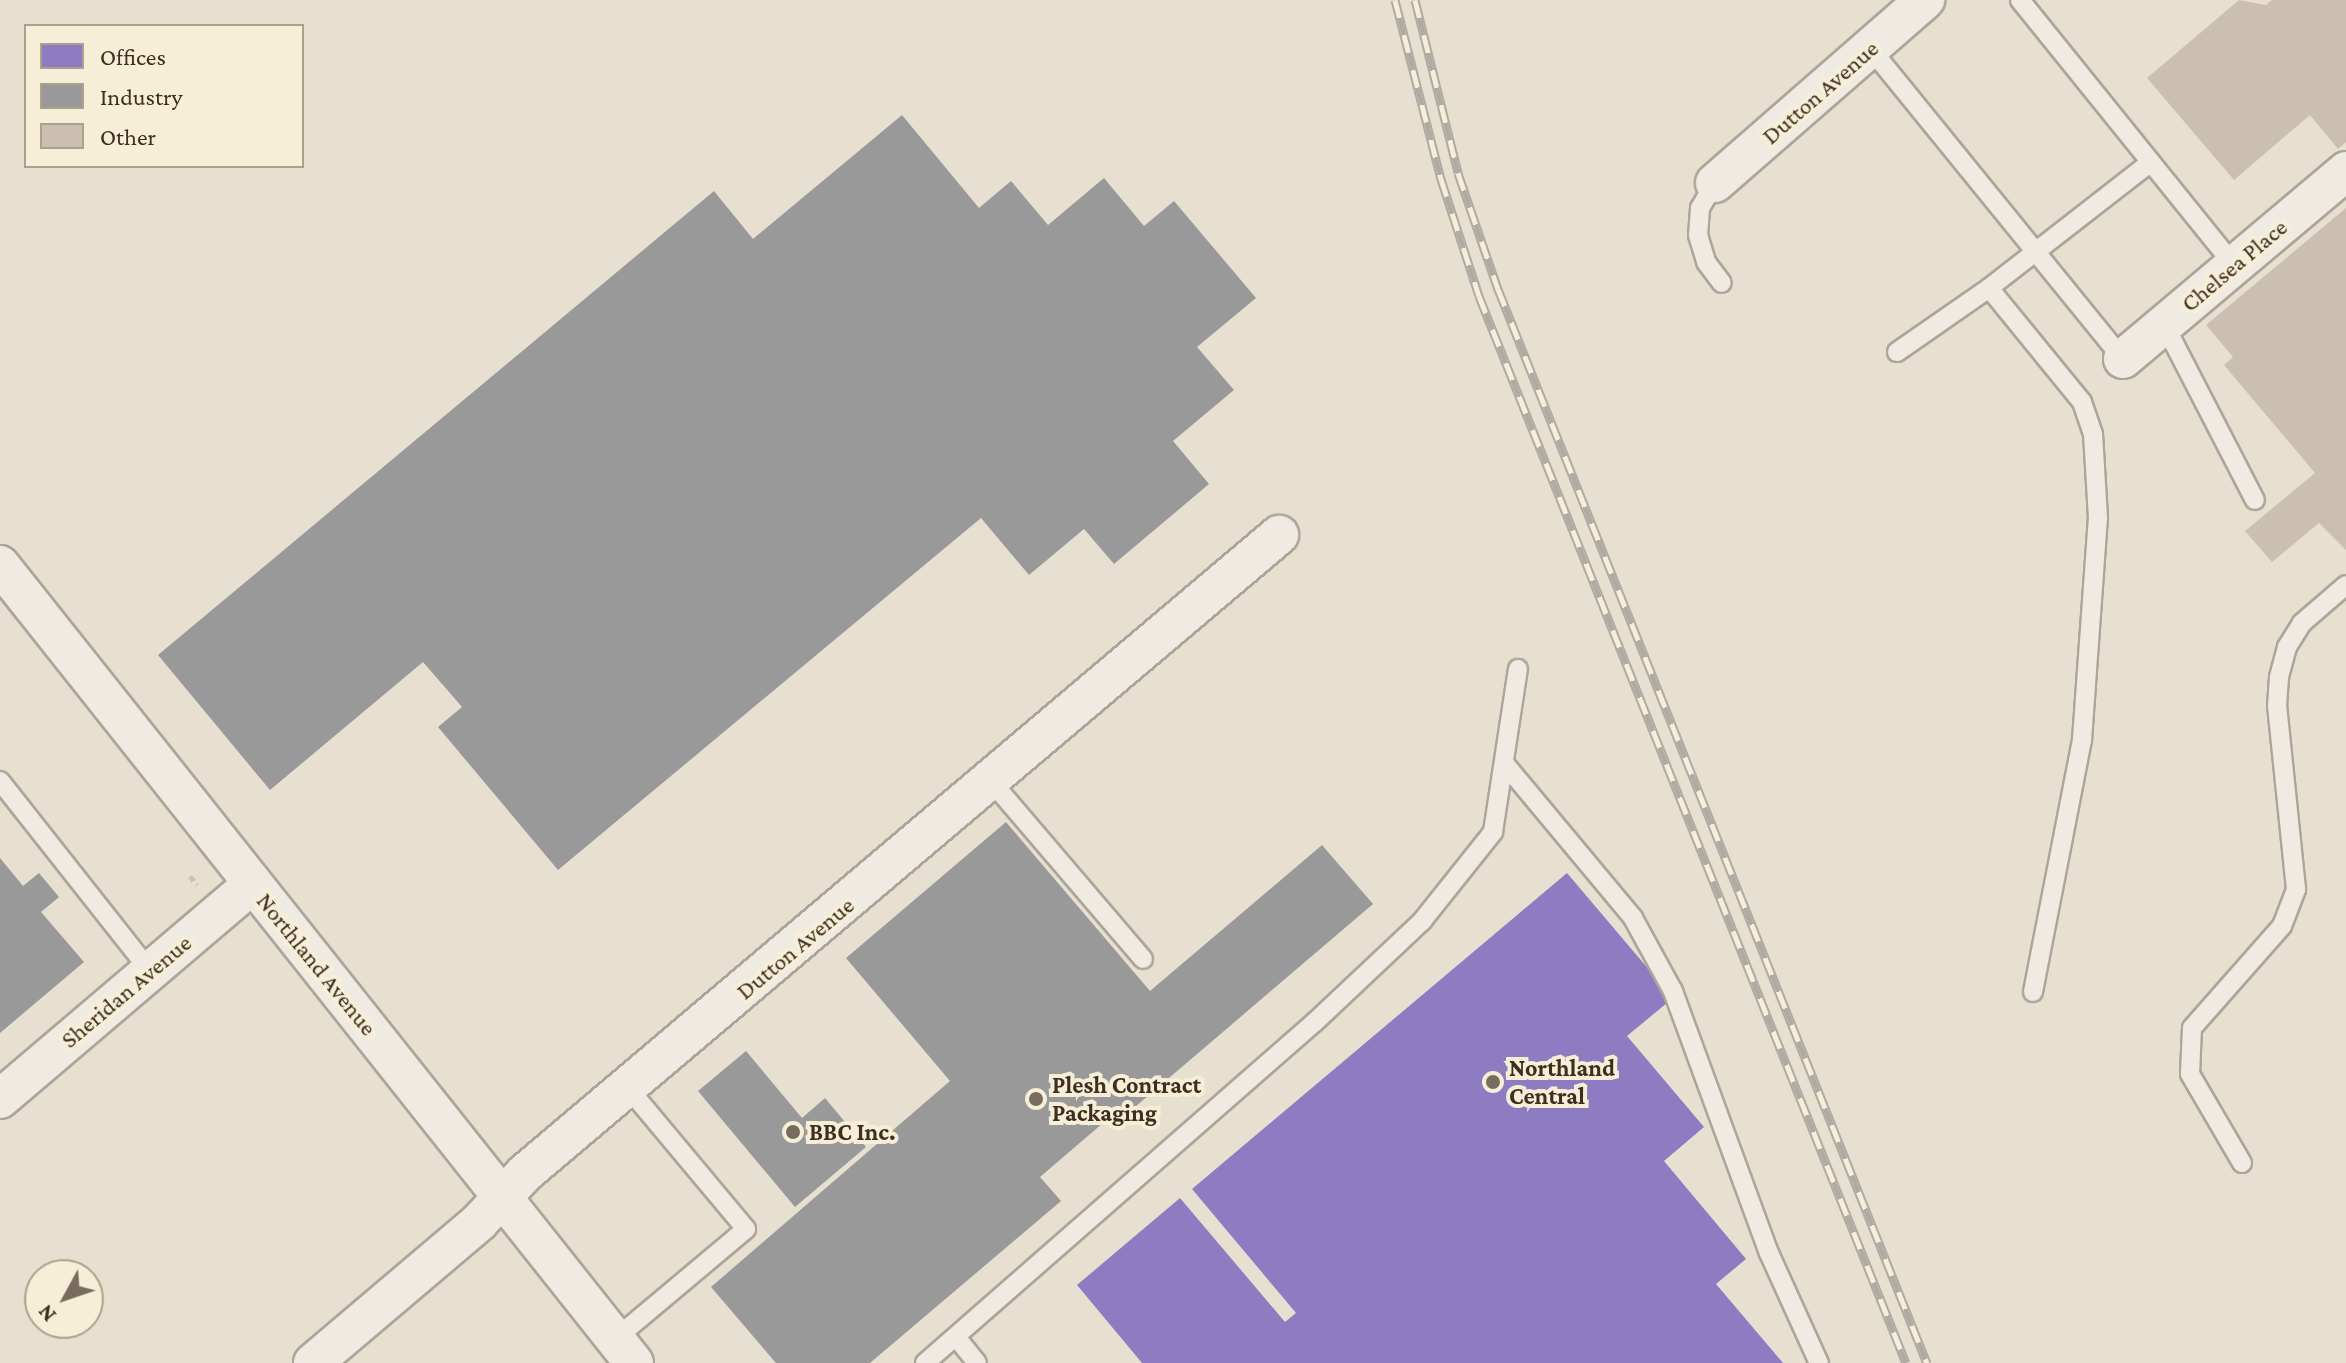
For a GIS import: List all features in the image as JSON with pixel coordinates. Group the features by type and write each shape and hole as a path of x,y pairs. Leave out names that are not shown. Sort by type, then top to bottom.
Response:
{"street":[{"name":"Dutton Avenue","path":"1715,183 1925,0"},
{"name":"Chelsea Place","path":"2123,359 2346,171"},
{"name":"Dutton Avenue","path":"313,1363 479,1222 502,1196 1279,535"},
{"name":"Northland Avenue","path":"0,565 625,1351"},
{"name":"Sheridan Avenue","path":"0,1099 253,884"}],"lane":[{"path":"2020,0 2234,265"},
{"path":"1870,48 2123,359"},
{"path":"1897,352 2037,253 2151,162"},
{"path":"1715,183 1700,208 1698,235 1706,262 1722,283"},
{"path":"1989,288 2082,402 2093,434 2098,518 2082,740 2033,992"},
{"path":"2164,324 2255,500"},
{"path":"2242,1163 2190,1074 2192,1028 2282,926 2296,889 2277,706 2279,677 2287,647 2302,623 2346,585"},
{"path":"925,1363 1304,1031 1422,921 1493,832 1518,669"},
{"path":"1504,763 1633,918 1673,991 1769,1253 1819,1363"},
{"path":"0,781 150,971"},
{"path":"991,781 1143,959"},
{"path":"625,1351 746,1229 629,1089"},
{"path":"956,1337 977,1363"}],"building: Offices":[{"name":"Northland Central","path":"1567,873 1673,998 1627,1036 1704,1127 1664,1161 1746,1259 1716,1284 1783,1363 1142,1363 1077,1285 1180,1198 1285,1322 1296,1313 1192,1189"}],"building: Industry":[{"path":"902,115 979,208 1011,181 1048,225 1104,178 1144,226 1174,201 1256,298 1197,347 1234,390 1173,441 1209,484 1114,564 1084,529 1029,575 981,518 558,870 438,727 462,707 423,662 270,790 158,655 714,191 753,239"},
{"name":"Plesh Contract Packaging","path":"1006,822 1150,991 1322,845 1373,904 1115,1124 1110,1117 1040,1177 1061,1201 870,1363 776,1363 711,1287 950,1081 846,958"},
{"path":"0,858 23,886 39,873 59,897 41,912 84,962 0,1033"},
{"name":"BBC Inc.","path":"746,1051 802,1118 825,1098 866,1147 795,1207 698,1091"}],"building: Other":[{"path":"2239,0 2266,5 2272,0 2346,0 2346,142 2338,149 2310,115 2234,180 2147,78"},
{"path":"2346,208 2346,550 2319,523 2272,562 2245,531 2315,473 2224,365 2233,357 2206,325"}],"railway":[{"path":"1395,0 1441,179 1479,296 1906,1363"},
{"path":"1415,0 1458,173 1498,289 1927,1363"}],"place":[{"name":"Northland Central","path":"1493,1082"},
{"name":"Plesh Contract Packaging","path":"1036,1099"},
{"name":"BBC Inc.","path":"793,1132"}]}
